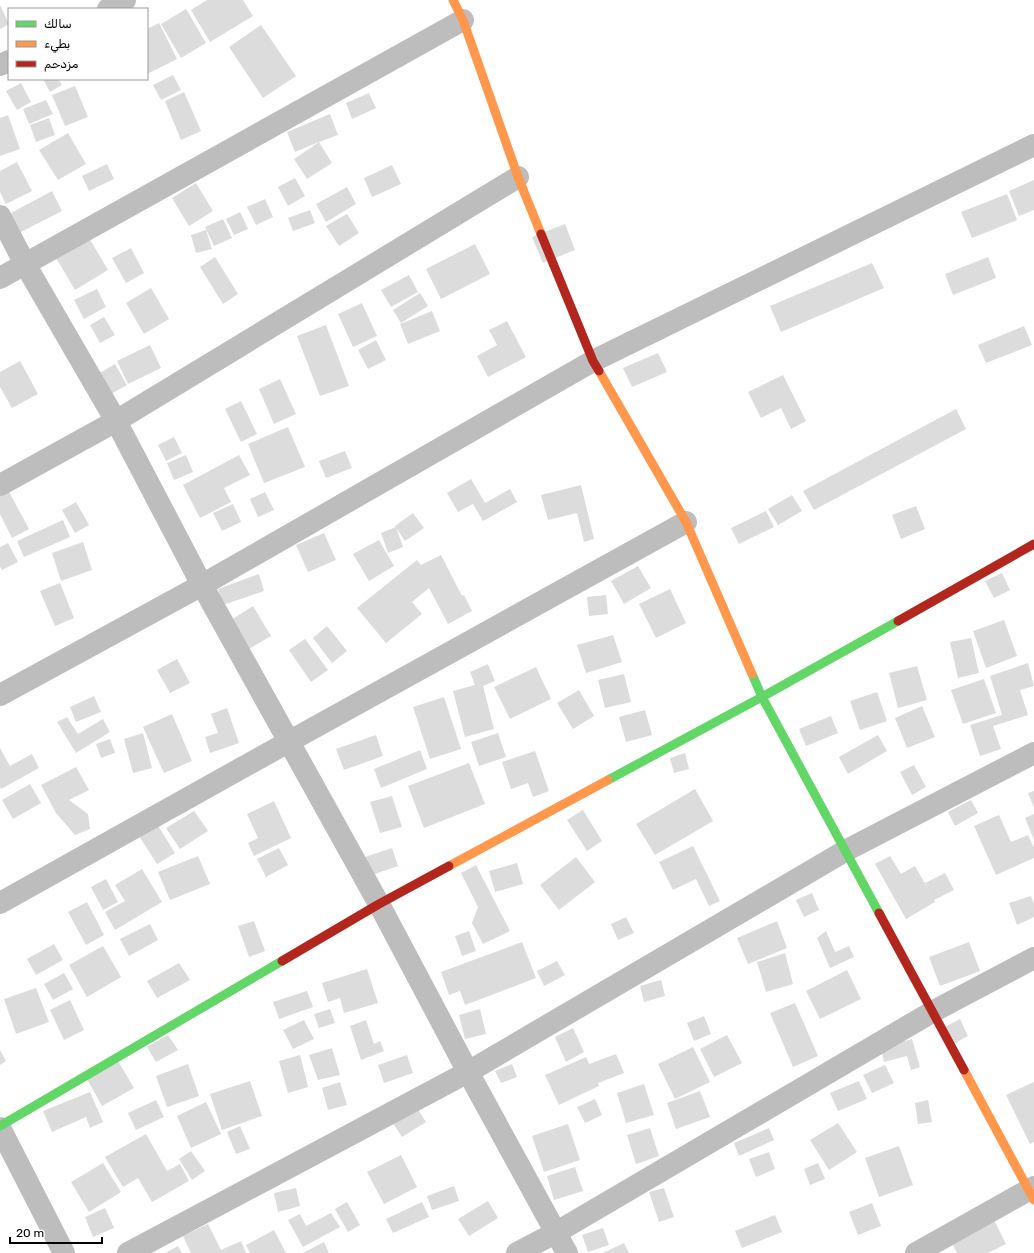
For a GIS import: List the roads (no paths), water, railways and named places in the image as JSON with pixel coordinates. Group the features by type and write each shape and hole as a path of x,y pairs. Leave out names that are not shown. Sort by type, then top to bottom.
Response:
{"street":[{"path":"110,8 125,0"},
{"path":"453,0 463,20 518,177 593,361 686,522 762,697 932,1012 1032,1193 916,1253"},
{"path":"0,278 463,20"},
{"path":"0,695 202,585 593,361 1034,145"},
{"path":"0,485 116,421 518,177"},
{"path":"0,216 25,264 116,421 202,585 290,741 567,1253"},
{"path":"0,903 686,522"},
{"path":"64,1253 0,1127 379,904 762,697 1034,544"},
{"path":"128,1253 468,1072 845,851 1034,753"},
{"path":"517,1253 557,1232 932,1012 1034,958"}]}
